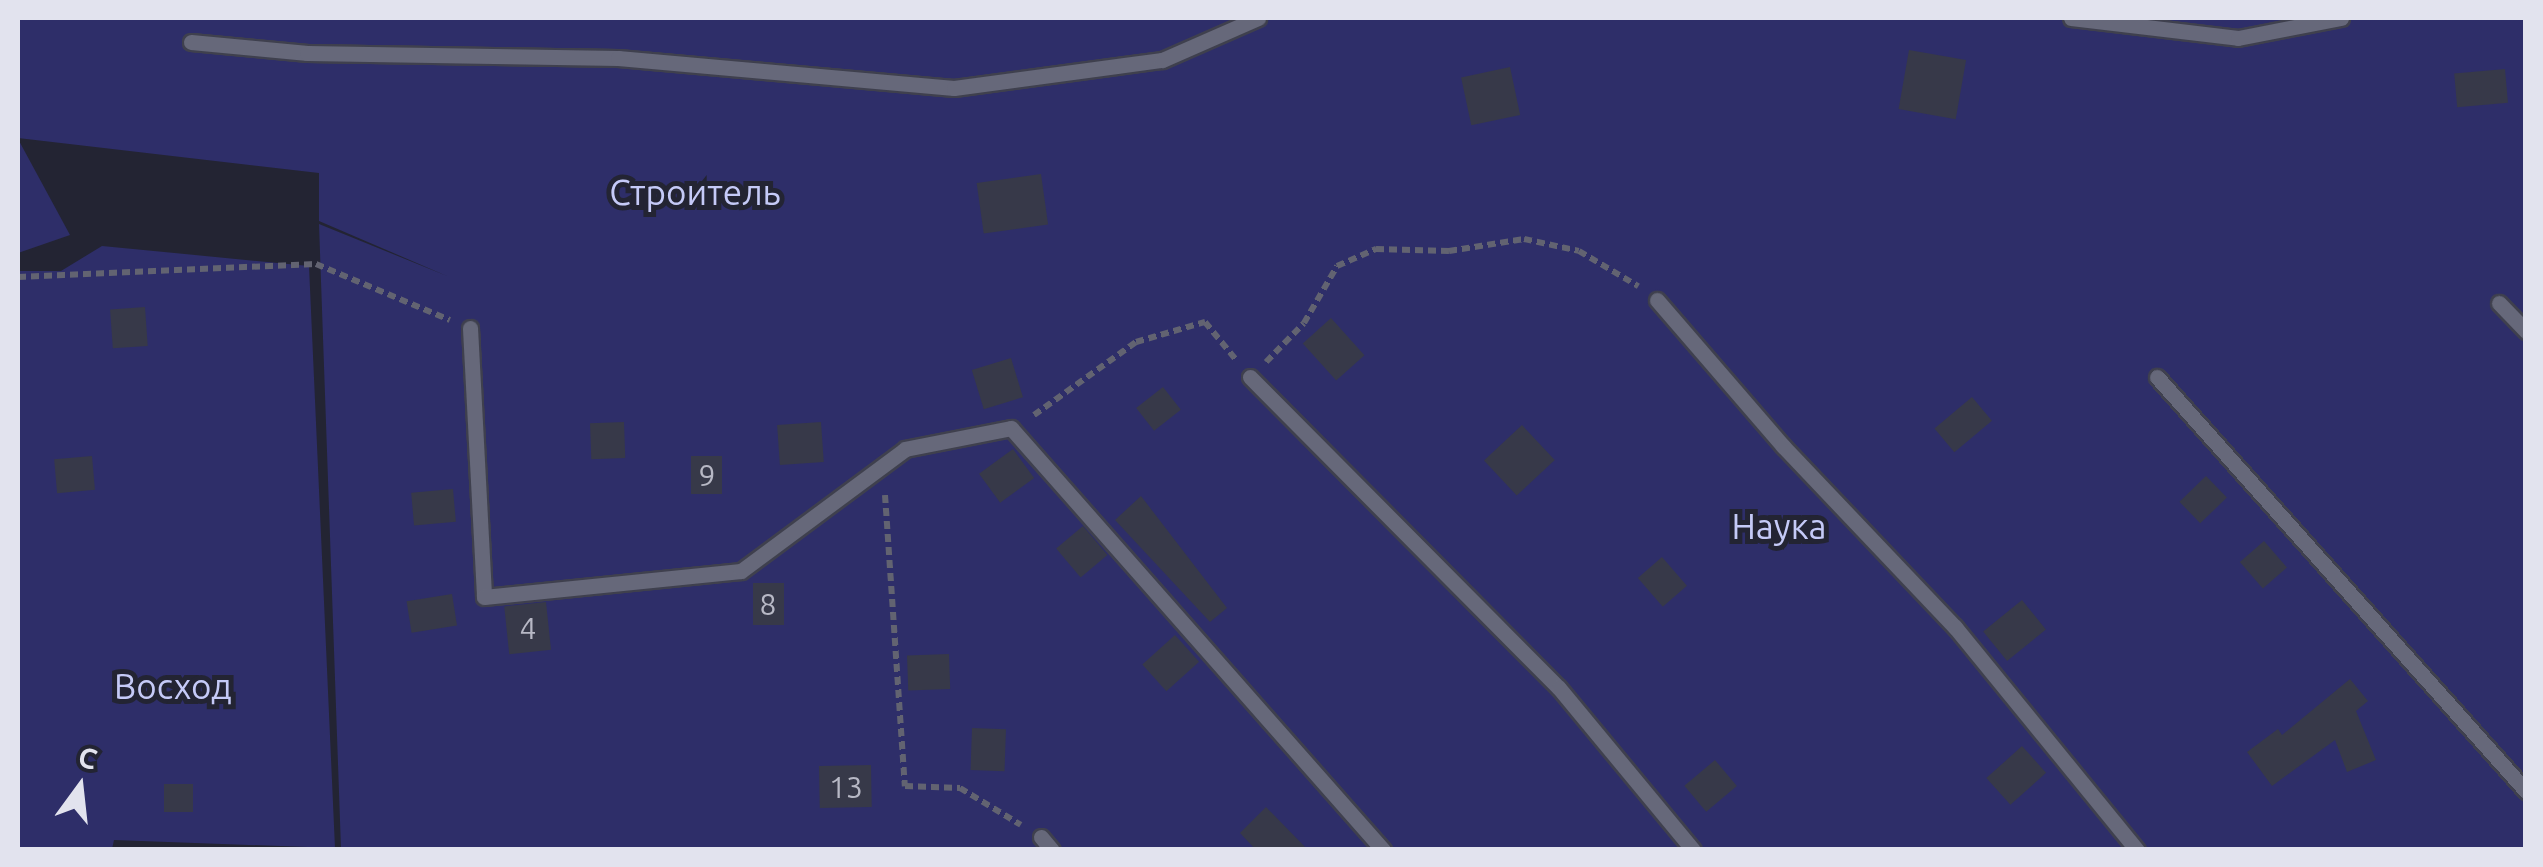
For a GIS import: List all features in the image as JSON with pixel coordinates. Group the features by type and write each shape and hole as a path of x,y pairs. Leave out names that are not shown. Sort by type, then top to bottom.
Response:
{"lane":[{"path":"191,42 307,53 618,58 954,88 1162,60 1258,18"},
{"path":"2071,18 2238,38 2342,18"},
{"path":"1658,300 1783,446 1954,627 2138,850"},
{"path":"2499,302 2526,332"},
{"path":"470,328 484,596 741,571 905,449 1012,428 1384,850"},
{"path":"1250,377 1560,688 1693,850"},
{"path":"2157,377 2526,791"}],"path":[{"path":"1012,428 1136,342 1205,322 1250,377 1304,323 1337,266 1376,249 1449,251 1524,239 1579,251 1658,300"},
{"path":"18,278 316,264 470,328"},
{"path":"883,464 905,786 960,788 1046,843"}],"green space":[{"name":"Наука","path":"18,18 2525,18 2525,849 341,849 319,224 447,276 319,221 319,173 18,138"},
{"path":"18,139 70,235 18,253"},
{"name":"Восход","path":"102,246 309,266 335,848 114,840 112,849 18,850 18,271 61,271"}],"building":[{"path":"1909,50 1966,60 1956,119 1899,109"},
{"path":"1510,67 1520,115 1471,125 1461,77"},
{"path":"2505,69 2508,103 2457,107 2454,73"},
{"path":"1041,174 1048,225 984,234 977,183"},
{"path":"145,307 148,346 113,348 110,309"},
{"path":"1331,318 1364,355 1336,381 1303,343"},
{"path":"1011,358 1023,397 984,409 972,370"},
{"path":"1163,387 1181,410 1154,431 1136,408"},
{"path":"1972,397 1992,421 1954,452 1934,428"},
{"path":"624,422 625,458 591,459 590,423"},
{"path":"821,422 824,462 780,465 777,425"},
{"path":"1522,425 1555,460 1517,496 1484,460"},
{"path":"1013,449 1034,478 1000,503 979,474"},
{"path":"92,456 95,490 57,493 54,459"},
{"path":"691,456 722,456 722,494 691,494"},
{"path":"2206,476 2227,498 2200,523 2179,502"},
{"path":"453,489 456,522 414,526 411,493"},
{"path":"1141,496 1227,608 1210,622 1115,520"},
{"path":"1083,526 1107,555 1081,578 1056,548"},
{"path":"2264,541 2287,567 2263,588 2240,562"},
{"path":"1662,557 1687,586 1663,607 1638,578"},
{"path":"753,583 784,583 784,625 753,625"},
{"path":"452,594 457,626 412,633 407,601"},
{"path":"2022,600 2046,630 2007,661 1983,631"},
{"path":"546,602 551,650 509,654 504,606"},
{"path":"1175,635 1199,662 1166,691 1142,664"},
{"path":"949,654 950,689 908,690 907,655"},
{"path":"2350,679 2368,701 2356,711 2376,760 2347,772 2335,740 2272,786 2247,752 2278,729 2282,735"},
{"path":"972,728 1006,729 1005,771 971,770"},
{"path":"2022,746 2046,773 2010,805 1986,778"},
{"path":"1715,760 1737,786 1706,812 1684,786"},
{"path":"871,765 872,807 820,808 819,766"},
{"path":"164,784 193,784 193,812 164,812"},
{"path":"1266,807 1308,850 1256,850 1240,833"}],"park label":[{"name":"Строитель","path":"695,192"}]}
